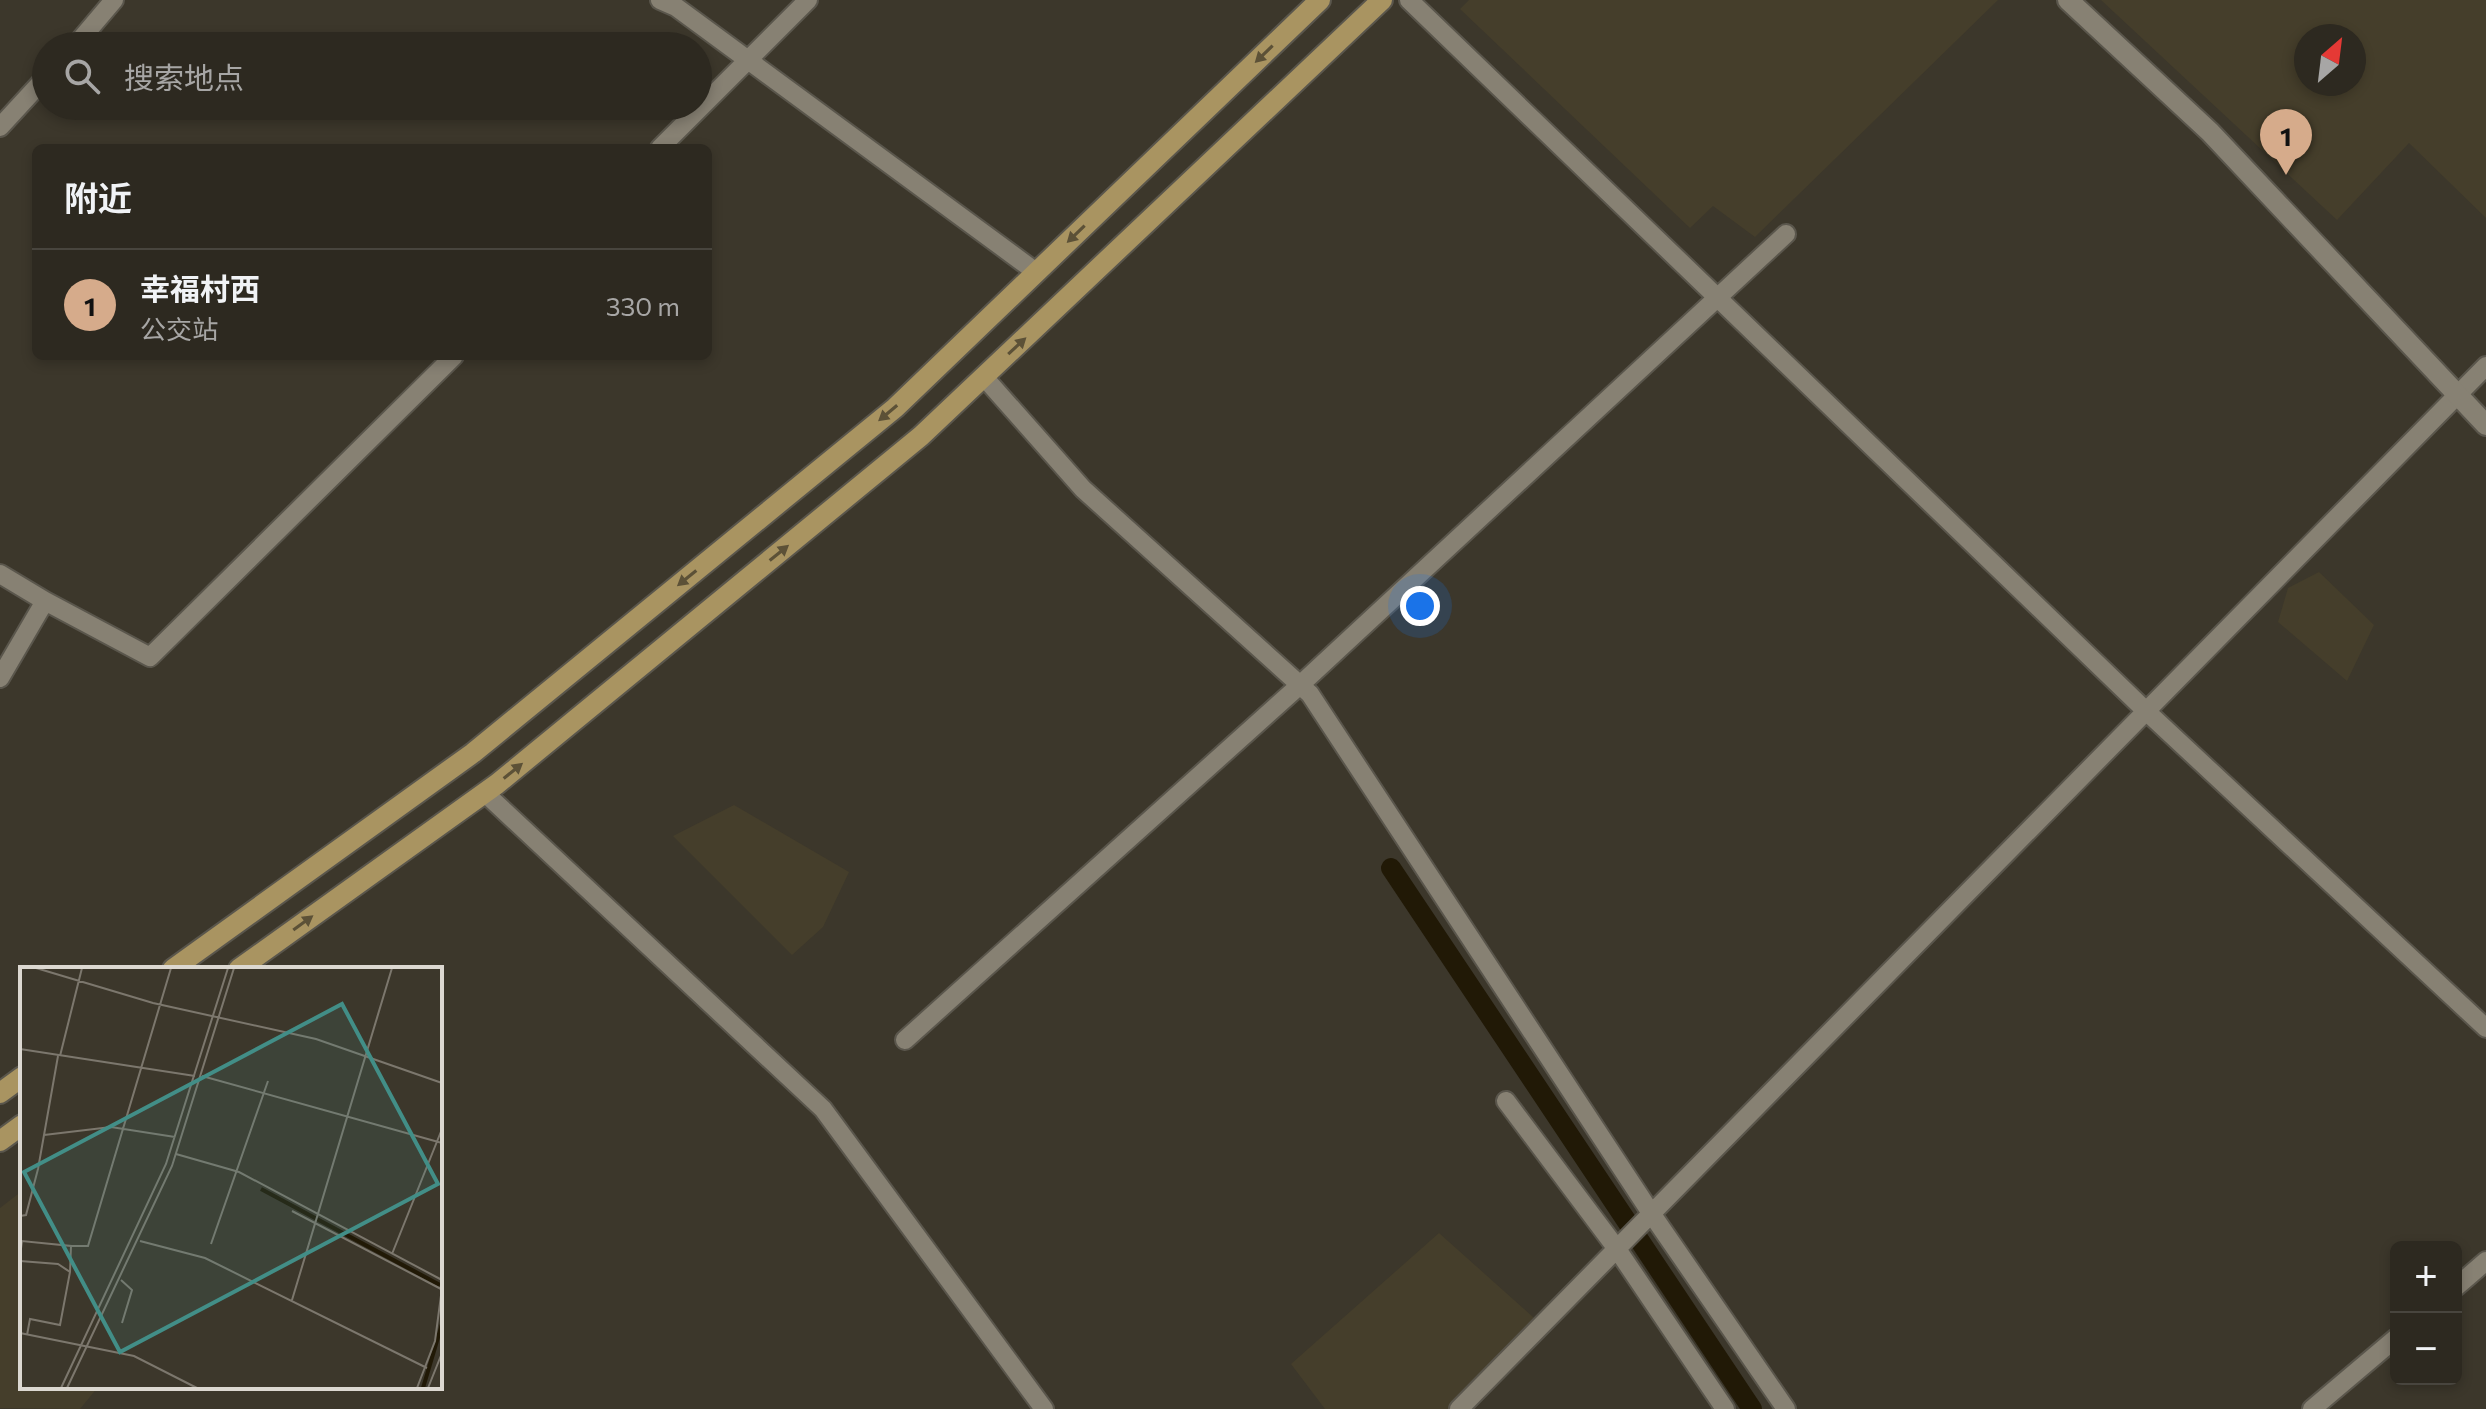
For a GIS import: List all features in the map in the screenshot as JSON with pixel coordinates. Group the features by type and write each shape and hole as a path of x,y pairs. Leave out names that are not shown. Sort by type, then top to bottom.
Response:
{"main road":[{"path":"176,967 473,753 895,408 1320,0"},
{"path":"242,967 485,793 909,446 1382,0"},
{"path":"2068,0 2210,132 2486,425"},
{"path":"0,1093 20,1078"},
{"path":"0,1141 20,1126"}],"street":[{"path":"87,32 114,0"},
{"path":"660,0 676,7 709,32"},
{"path":"712,95 808,0"},
{"path":"1409,0 2146,711 2486,1028"},
{"path":"712,34 1036,272"},
{"path":"0,127 32,92"},
{"path":"664,144 688,120"},
{"path":"905,1040 1300,685 1786,234"},
{"path":"0,574 150,657 450,360"},
{"path":"1459,1409 2486,366"},
{"path":"984,377 1083,489 1310,694 1651,1213 1786,1409"},
{"path":"0,678 45,601"},
{"path":"485,793 823,1109 1044,1409"},
{"path":"1506,1101 1617,1249 1725,1409"},
{"path":"2462,1282 2486,1261"},
{"path":"2312,1409 2390,1343"}],"shaded area":[{"path":"1469,0 1998,0 1755,237 1713,206 1690,228 1460,9"},
{"path":"2101,0 2486,0 2486,218 2409,143 2337,220"},
{"path":"2319,572 2374,625 2347,681 2278,622 2288,588"},
{"path":"734,805 849,872 823,927 792,955 673,836"},
{"path":"20,1193 20,1389 96,1389 80,1409 0,1408 0,1208"},
{"path":"1439,1233 1542,1325 1459,1409 1325,1409 1291,1364"}],"waterway":[{"path":"1391,868 1752,1409"}],"place":[{"name":"幸福村西","path":"2286,175"}]}
